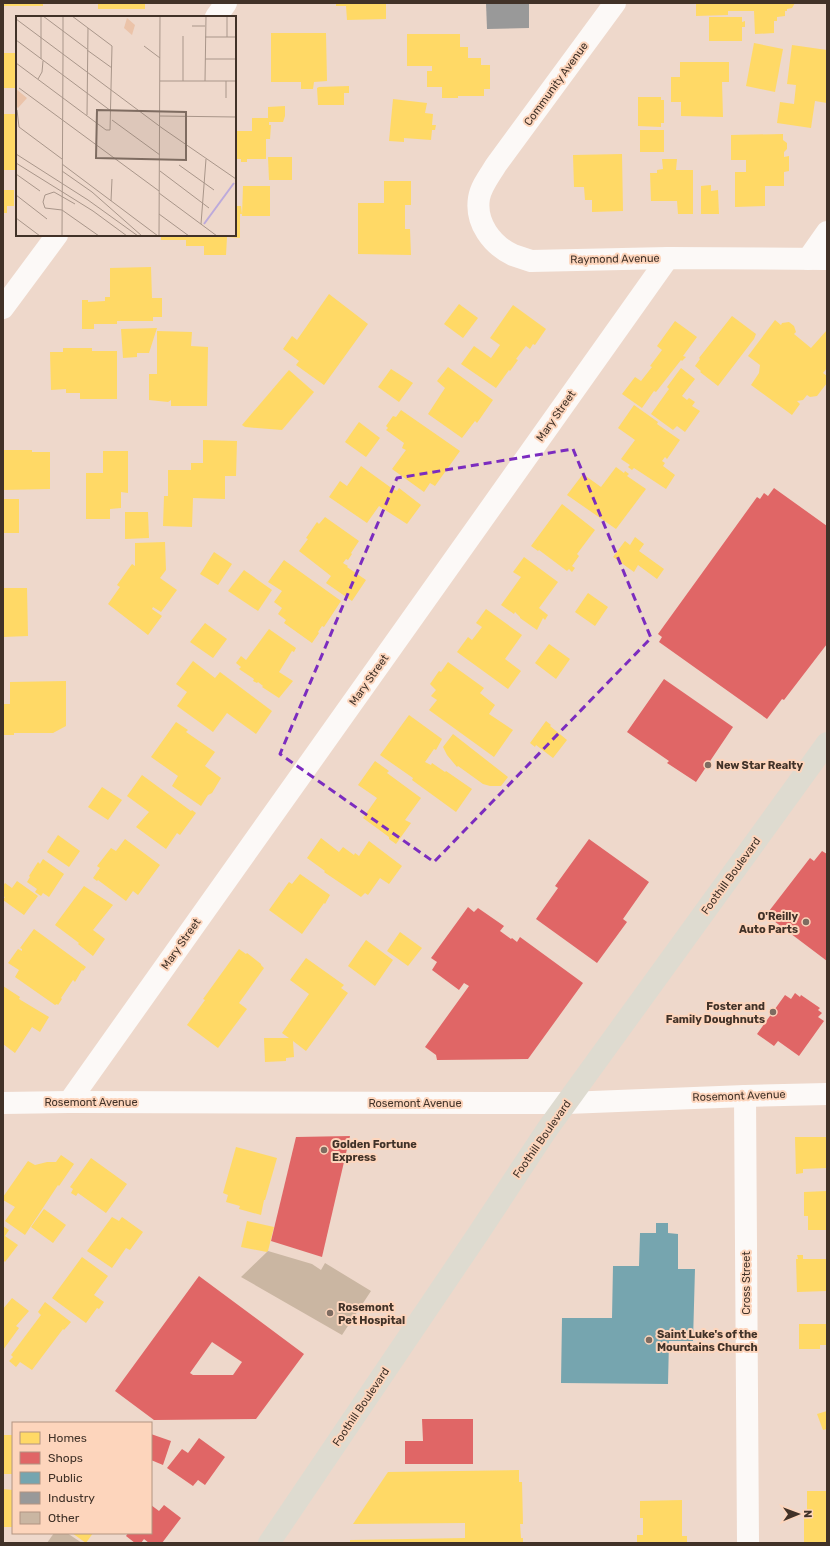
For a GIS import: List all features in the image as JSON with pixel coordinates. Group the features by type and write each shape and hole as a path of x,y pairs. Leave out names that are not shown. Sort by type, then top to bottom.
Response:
{"main road":[{"name":"Foothill Boulevard","path":"269,1543 546,1131 827,742"}],"street":[{"path":"217,16 226,3"},
{"name":"Community Avenue","path":"496,165 615,3"},
{"name":"Raymond Avenue","path":"496,165 485,183 479,198 479,219 492,240 513,255 531,261 668,258 818,259"},
{"path":"818,259 827,232"},
{"path":"3,308 56,236"},
{"name":"Mary Street","path":"69,1102 668,258"},
{"name":"Rosemont Avenue","path":"3,1103 567,1103 827,1094"},
{"name":"Cross Street","path":"745,1096 748,1543"}],"highlighted area":[{"path":"573,449 651,638 434,862 280,754 397,478"}],"building: Homes":[{"path":"3,3 43,3 43,6 3,6"},
{"path":"98,3 145,3 145,9 98,9"},
{"path":"336,3 386,3 386,19 347,20 346,6 336,6"},
{"path":"696,3 795,3 792,8 785,11 785,16 777,17 777,21 774,21 774,33 755,34 754,11 728,11 728,15 696,16"},
{"path":"709,17 742,17 742,22 745,21 745,27 742,27 742,41 709,41"},
{"path":"271,33 326,33 327,81 314,82 313,89 301,89 301,82 271,82"},
{"path":"407,34 460,34 460,47 468,47 468,58 481,58 481,65 490,65 490,89 484,89 484,96 458,96 458,98 442,98 442,87 427,87 427,71 432,71 432,66 407,66"},
{"path":"754,43 783,49 775,92 746,86"},
{"path":"792,45 827,50 827,103 815,101 811,128 777,123 780,102 794,104 796,85 787,84"},
{"path":"3,53 16,53 16,88 3,88"},
{"path":"680,62 729,62 729,82 722,82 723,117 681,116 681,102 671,102 671,77 680,77"},
{"path":"349,86 349,93 344,93 344,105 318,105 317,88"},
{"path":"638,97 661,97 661,100 664,100 664,123 661,123 661,127 638,126"},
{"path":"393,99 427,103 425,113 433,114 432,125 436,125 435,130 432,130 431,140 404,138 404,142 389,141"},
{"path":"285,106 285,116 283,122 269,122 269,125 271,125 270,139 266,139 266,159 247,159 247,162 241,162 241,159 236,159 236,131 252,131 252,118 268,118 268,107"},
{"path":"3,114 16,114 16,170 3,170"},
{"path":"640,130 664,130 664,152 640,152"},
{"path":"783,134 783,140 787,143 787,149 784,152 784,157 789,156 789,171 784,172 784,186 765,186 765,206 735,207 735,172 746,172 746,160 731,160 731,135"},
{"path":"622,154 623,211 592,212 592,200 585,200 584,187 574,187 573,155"},
{"path":"268,157 292,157 292,180 269,180"},
{"path":"662,159 677,159 676,170 693,170 693,214 678,214 677,201 651,201 650,173 657,173 657,170 663,169"},
{"path":"384,181 411,181 411,205 405,205 405,229 410,229 411,255 358,254 358,203 384,203"},
{"path":"711,185 711,191 718,190 719,214 701,214 701,186"},
{"path":"243,186 270,186 270,216 242,216"},
{"path":"3,190 14,190 14,206 7,206 7,213 3,213"},
{"path":"236,206 241,206 242,214 240,214 240,238 227,237 226,255 204,255 204,246 186,246 186,240 161,240 161,236 236,236"},
{"path":"151,267 152,298 162,298 162,317 153,317 153,321 117,321 117,324 94,324 94,329 82,329 82,300 88,300 88,302 105,301 105,297 110,297 110,268"},
{"path":"329,294 368,324 324,385 296,365 299,361 283,349 292,336 297,340"},
{"path":"459,304 478,318 463,338 444,324"},
{"path":"513,305 546,329 535,345 533,344 530,349 526,346 516,359 518,360 496,388 461,364 474,346 491,358 500,345 490,338"},
{"path":"732,316 756,334 754,339 718,386 700,372 701,371 695,366 700,359 699,358"},
{"path":"775,320 781,325 782,323 789,322 794,326 796,332 794,334 811,348 827,330 827,368 823,373 827,376 827,383 817,396 810,397 807,395 803,400 797,401 800,404 792,415 751,385 759,373 760,365 748,356"},
{"path":"675,321 697,337 683,356 686,357 682,361 681,360 656,392 654,391 642,408 622,394 635,377 641,381 652,367 650,366 662,350 657,346"},
{"path":"157,328 149,353 137,353 137,357 123,358 121,329"},
{"path":"157,331 192,332 191,346 208,347 207,406 171,406 171,400 168,402 149,400 149,374 157,374"},
{"path":"63,348 92,348 92,351 117,351 117,399 80,399 80,393 66,393 66,389 51,390 50,352 63,352"},
{"path":"448,367 493,400 477,423 475,421 462,438 428,414 445,388 437,381"},
{"path":"681,368 695,379 682,396 687,400 689,398 695,402 692,406 700,411 685,432 677,426 673,430 651,414 669,389 667,387"},
{"path":"391,369 413,383 399,402 378,387"},
{"path":"289,370 314,392 282,430 245,427 242,425"},
{"path":"634,405 680,440 667,459 665,457 662,461 665,463 663,466 675,475 666,489 634,468 632,470 628,467 630,465 621,459 635,440 618,428"},
{"path":"401,410 460,451 435,486 430,483 424,492 392,469 406,450 402,448 404,443 386,430 388,428 386,426 393,416 396,417"},
{"path":"359,422 380,438 366,457 345,442"},
{"path":"203,440 237,441 236,476 225,476 225,499 193,498 192,527 163,526 164,496 168,496 168,470 191,470 191,463 203,463"},
{"path":"3,450 32,450 32,452 50,452 50,489 3,490"},
{"path":"103,451 128,451 128,493 121,492 121,508 110,509 110,519 86,519 86,473 103,473"},
{"path":"361,466 390,487 397,491 399,488 421,505 407,524 379,506 367,523 329,497 340,481 347,486"},
{"path":"616,467 624,473 625,471 629,474 627,476 646,489 616,529 567,495 583,474 601,487"},
{"path":"3,499 19,499 19,533 3,533"},
{"path":"562,504 595,530 577,554 579,556 572,566 575,568 572,572 569,569 567,571 539,550 538,551 531,546"},
{"path":"125,512 148,512 149,538 125,539"},
{"path":"325,517 359,541 348,560 346,559 343,563 366,580 352,601 326,583 331,576 299,551 308,539 306,538 317,522 319,524"},
{"path":"635,537 644,544 639,551 664,569 657,579 638,565 634,572 613,557 625,541 630,545"},
{"path":"165,542 166,570 160,578 177,590 161,612 153,607 152,609 162,616 148,635 108,604 120,587 117,585 132,564 135,566 135,543"},
{"path":"214,552 232,564 218,585 200,574"},
{"path":"524,557 558,582 539,608 548,615 545,620 543,618 537,630 520,618 515,612 514,614 501,605 521,577 513,572"},
{"path":"284,560 341,601 324,627 322,626 312,643 284,623 286,620 278,614 282,608 274,602 282,591 268,582"},
{"path":"244,570 272,590 258,611 228,591"},
{"path":"3,583 4,588 27,588 28,636 3,637"},
{"path":"588,593 608,607 595,626 575,612"},
{"path":"486,609 522,635 505,659 521,671 508,689 457,652 468,637 472,640 482,627 476,623"},
{"path":"205,623 227,639 213,658 190,642"},
{"path":"269,629 296,648 294,652 292,651 279,672 293,681 279,698 262,687 263,686 258,682 253,681 254,679 239,669 241,667 236,663 241,656 246,660"},
{"path":"549,644 570,659 556,679 535,663"},
{"path":"193,661 215,678 220,672 272,711 256,734 227,713 213,732 177,706 187,692 176,684"},
{"path":"448,662 484,688 480,693 495,705 489,714 513,730 494,757 429,710 437,700 431,696 436,690 430,684 439,671 441,672"},
{"path":"66,681 66,726 53,733 14,733 14,735 3,735 3,704 10,704 10,682"},
{"path":"409,715 442,739 436,750 434,749 425,762 431,765 432,763 445,772 446,771 472,789 456,812 412,780 413,778 380,755"},
{"path":"546,721 567,740 553,758 536,745 535,747 530,743"},
{"path":"176,722 188,730 186,732 215,752 205,766 221,778 212,793 208,795 201,806 172,786 178,776 151,757"},
{"path":"453,734 508,777 501,786 490,786 483,784 458,766 457,767 447,755 443,747"},
{"path":"375,761 389,771 387,773 421,798 405,820 411,823 396,844 363,818 377,798 358,785"},
{"path":"142,775 191,811 192,810 196,813 180,835 177,833 166,849 136,827 149,812 127,796"},
{"path":"102,787 122,800 108,820 88,807"},
{"path":"58,835 80,851 69,867 47,852"},
{"path":"321,838 339,852 343,847 354,855 355,853 359,856 369,841 402,866 389,884 380,878 368,895 365,893 361,897 324,872 325,871 307,858"},
{"path":"125,839 160,865 138,895 133,891 126,901 98,880 97,881 93,878 100,868 97,866 111,848 116,851"},
{"path":"43,859 64,874 49,897 43,893 41,896 35,892 37,889 27,882 38,862 40,864"},
{"path":"300,874 330,895 302,934 269,910 289,882 292,884"},
{"path":"17,881 38,896 24,915 3,900 5,897 3,896 3,886 5,883 12,888"},
{"path":"84,886 113,905 93,930 105,939 93,956 78,944 79,943 55,925"},
{"path":"34,929 86,967 83,971 82,970 75,982 73,980 58,1005 55,1005 15,977 19,970 8,963 18,949 22,951 20,948"},
{"path":"400,932 422,948 408,966 387,951"},
{"path":"366,940 393,960 375,986 348,966"},
{"path":"239,949 246,954 247,953 264,968 239,1003 247,1009 218,1048 187,1025 205,1000 203,999"},
{"path":"306,958 344,985 341,988 348,993 306,1051 293,1041 294,1057 286,1058 286,1061 265,1062 264,1038 289,1038 282,1033 309,994 290,980"},
{"path":"3,986 20,997 19,999 49,1017 40,1032 32,1027 15,1053 3,1044"},
{"path":"795,1137 827,1137 827,1168 803,1169 803,1173 796,1174"},
{"path":"236,1147 277,1158 261,1215 239,1209 240,1206 226,1202 228,1195 223,1193"},
{"path":"61,1155 74,1164 59,1186 58,1185 25,1235 5,1221 15,1207 3,1200 3,1197 28,1161 35,1165 47,1162 56,1162"},
{"path":"91,1158 127,1184 106,1213 78,1193 76,1196 71,1193 73,1189 70,1187"},
{"path":"827,1191 827,1230 808,1230 808,1216 804,1216 804,1192"},
{"path":"44,1209 66,1225 53,1243 31,1227"},
{"path":"112,1217 119,1221 122,1217 143,1232 130,1250 126,1248 112,1268 87,1251"},
{"path":"247,1221 274,1227 267,1252 241,1247"},
{"path":"3,1226 9,1230 5,1236 18,1245 5,1262 3,1260"},
{"path":"797,1255 803,1255 803,1259 827,1259 827,1291 797,1292"},
{"path":"82,1257 108,1276 94,1295 104,1302 99,1309 97,1308 86,1323 52,1298"},
{"path":"12,1298 29,1311 16,1326 19,1328 3,1350 3,1309"},
{"path":"45,1302 71,1322 64,1330 63,1329 32,1370 20,1362 16,1367 9,1361 13,1357 11,1355 41,1315 38,1312"},
{"path":"799,1324 827,1324 827,1345 820,1345 820,1349 799,1349"},
{"path":"827,1411 827,1429 823,1430 817,1414"},
{"path":"3,1435 12,1435 12,1474 3,1474"},
{"path":"519,1470 519,1482 522,1482 523,1524 520,1524 523,1543 350,1543 350,1540 465,1538 465,1523 353,1524 388,1472"},
{"path":"3,1489 12,1490 12,1527 3,1527"},
{"path":"807,1491 827,1491 827,1543 804,1543 804,1514 807,1514"},
{"path":"682,1500 682,1536 687,1536 687,1543 637,1543 637,1535 643,1535 643,1518 640,1518 640,1501"},
{"path":"73,1534 92,1534 86,1543"}],"building: Shops":[{"path":"774,488 827,526 827,644 784,700 782,699 767,719 659,642 662,637 658,634 757,497 760,499 764,493 768,496"},
{"path":"664,679 733,727 696,782 667,763 669,761 627,732"},
{"path":"589,839 649,882 623,919 627,922 597,963 536,919 558,888 555,886"},
{"path":"822,851 827,854 827,961 766,915 810,858 814,861"},
{"path":"468,907 474,912 478,908 504,926 500,931 511,939 512,938 517,942 520,937 583,983 528,1059 437,1060 436,1055 425,1047 469,986 464,983 459,990 432,970 437,962 431,958"},
{"path":"795,993 800,997 801,995 820,1008 818,1010 822,1013 818,1017 824,1021 799,1056 778,1041 774,1046 757,1034 785,995 791,999"},
{"path":"350,1136 322,1257 271,1241 296,1137"},
{"path":"199,1276 304,1354 256,1419 154,1420 115,1391","holes":["212,1342 242,1362 233,1375 193,1375 190,1373"]},
{"path":"422,1419 473,1419 473,1464 405,1464 405,1441 423,1441"},
{"path":"152,1434 171,1441 163,1465 152,1460"},
{"path":"199,1438 225,1457 205,1485 198,1480 193,1486 167,1468 182,1449 188,1453"},
{"path":"164,1505 181,1518 162,1543 149,1543 144,1539 141,1543 135,1543 126,1536 127,1534 152,1534 152,1506 159,1511"}],"building: Public":[{"path":"656,1223 668,1223 668,1233 678,1234 678,1269 695,1269 693,1341 669,1341 668,1384 561,1383 562,1318 612,1318 613,1266 639,1266 640,1233 656,1233"}],"building: Industry":[{"path":"486,3 529,3 529,28 487,29"}],"building: Other":[{"name":"Rosemont Pet Hospital","path":"268,1251 312,1264 321,1270 325,1263 371,1291 342,1335 241,1277"},
{"path":"53,1534 68,1534 82,1543 47,1543"}],"place":[{"name":"New Star Realty","path":"708,765"},
{"name":"O'Reilly Auto Parts","path":"806,922"},
{"name":"Foster and Family Doughnuts","path":"773,1012"},
{"name":"Golden Fortune Express","path":"324,1150"},
{"name":"Rosemont Pet Hospital","path":"330,1313"},
{"name":"Saint Luke's of the Mountains Church","path":"649,1340"}]}
